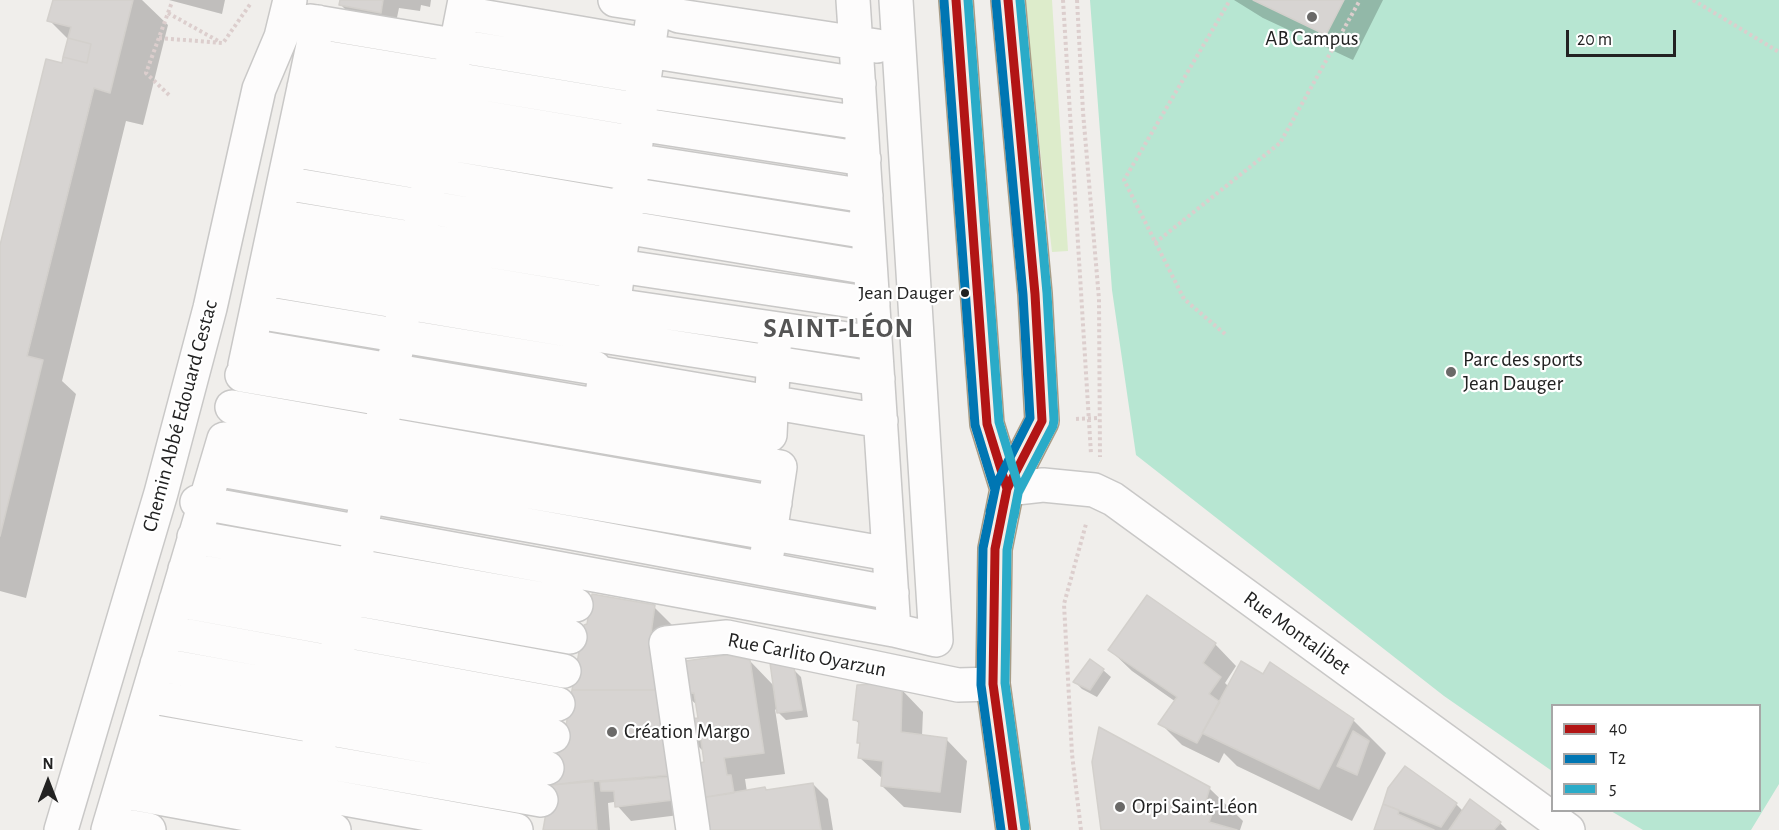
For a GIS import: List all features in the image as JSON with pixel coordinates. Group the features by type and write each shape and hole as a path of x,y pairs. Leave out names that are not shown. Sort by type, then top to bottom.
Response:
{"main road":[{"path":"956,0 987,424 1008,489"},
{"path":"1008,0 1035,294 1042,421 1008,489 995,549 993,684 1013,830"}],"street":[{"path":"615,0 655,3 679,16 899,49"},
{"path":"853,0 894,630"},
{"path":"201,503 894,630 936,640 896,0"},
{"path":"565,569 572,533 587,503 599,421 605,355 614,305 655,3"},
{"path":"464,6 633,159"},
{"path":"125,775 313,828 309,793 464,6"},
{"path":"149,830 109,826 181,585 201,503 219,454 246,360 311,55 306,14 456,45 633,159 873,304"},
{"name":"Chemin Abbé Edouard Cestac","path":"61,830 161,493 210,308 259,89 281,37 306,14"},
{"path":"311,55 450,78 870,268"},
{"path":"277,216 418,239 633,159 859,84"},
{"path":"304,87 443,110 633,159 868,232"},
{"path":"284,183 424,206 633,159 861,123"},
{"path":"294,134 430,174 633,159 864,159"},
{"path":"294,134 437,142 633,159 866,196"},
{"path":"267,263 408,287 614,305 875,343"},
{"path":"408,287 605,355 771,402 880,421"},
{"path":"257,312 399,335 605,355 774,363 878,379"},
{"path":"766,607 765,569 781,450 770,435 775,329"},
{"path":"246,360 599,421 780,467"},
{"path":"232,407 592,471 772,518 889,554"},
{"path":"599,421 770,435"},
{"path":"219,454 367,497 892,593"},
{"path":"219,454 373,465 587,503 772,518"},
{"path":"1008,489 1042,485 1103,494"},
{"name":"Rue Montalibet","path":"1103,494 1568,830"},
{"path":"194,537 576,605"},
{"path":"181,585 347,598 570,637"},
{"path":"181,585 341,630 564,671"},
{"path":"167,632 558,704"},
{"name":"Rue Carlito Oyarzun","path":"693,830 666,643 727,637 958,685 993,684"},
{"path":"157,664 552,736"},
{"path":"148,696 547,768"},
{"path":"138,729 541,800"},
{"path":"125,775 309,793 516,830"}],"path":[{"path":"223,43 254,0"},
{"path":"1063,0 1087,419 1103,494 1064,604 1072,754 1081,830"},
{"path":"1077,0 1083,112 1099,299 1101,463 1126,485 1103,494"},
{"path":"1225,334 1184,299 1124,180 1230,0"},
{"path":"1155,243 1280,143 1360,0"},
{"path":"1693,0 1779,52"},
{"path":"169,94 146,73 172,2"},
{"path":"168,14 223,43"},
{"path":"159,38 223,43"},
{"path":"1087,419 1099,418"}],"green space":[{"path":"1025,0 1052,0 1068,251 1052,252 1027,37"},
{"name":"Parc des sports Jean Dauger","path":"1090,0 1779,0 1779,784 1751,830 1643,830 1613,812 1761,812 1761,704 1551,704 1551,770 1444,696 1136,455 1112,290"}],"building":[{"path":"53,0 133,0 110,93 94,88 27,356 43,360 0,536 0,245 46,59 62,63 63,57 87,63 91,44 68,38 71,27 47,21"},
{"path":"340,0 383,0 381,13 339,5"},
{"name":"AB Campus","path":"1253,0 1344,0 1326,35"},
{"path":"68,38 91,44 87,63 63,57"},
{"path":"592,594 655,605 650,640 657,690 572,690"},
{"path":"1147,595 1216,643 1203,663 1221,677 1209,694 1220,702 1197,743 1158,724 1177,697 1108,650"},
{"path":"727,655 750,660 764,753 724,758 727,775 731,775 734,793 700,798 695,764 704,762 701,740 691,741 687,719 698,718 694,693 683,694 679,662"},
{"path":"1090,659 1104,669 1090,690 1073,682"},
{"path":"1241,661 1263,674 1270,662 1354,719 1319,789 1202,733"},
{"path":"770,663 794,668 802,710 777,713"},
{"path":"877,684 902,689 901,732 947,738 940,792 881,786 883,761 858,758 859,721 853,720 857,685"},
{"path":"572,690 657,690 670,775 551,785 561,732 565,732"},
{"path":"1099,727 1210,787 1205,804 1215,807 1209,822 1237,830 1101,830 1092,762"},
{"path":"1353,731 1369,741 1357,775 1337,766"},
{"path":"1405,766 1457,803 1441,827 1383,804 1388,788"},
{"path":"670,777 673,800 615,807 614,791 601,791 600,782"},
{"path":"593,780 597,830 543,830 551,785"},
{"path":"813,783 821,830 705,830 700,798 765,787 766,790"},
{"path":"1470,799 1501,822 1494,830 1449,830"},
{"path":"1383,804 1399,810 1398,814 1434,830 1374,830"}],"transit line":[{"name":"40","path":"956,0 987,424 1007,489 1002,514"},
{"name":"5","path":"968,0 999,422 1019,488 1014,516"},
{"name":"40","path":"1008,0 1035,294 1042,421 1007,489 995,549 993,684 1013,830"},
{"name":"5","path":"1020,0 1047,293 1054,420 1018,493 1007,550 1005,683 1025,828"},
{"name":"T2","path":"944,1 975,425 995,490 990,512"},
{"name":"T2","path":"996,1 1023,295 1030,418 996,485 983,548 981,685 1001,830"}],"place":[{"name":"AB Campus","path":"1312,17"},
{"name":"Jean Dauger","path":"965,293"},
{"name":"Parc des sports Jean Dauger","path":"1451,372"},
{"name":"Création Margo","path":"612,732"},
{"name":"Orpi Saint-Léon","path":"1120,807"}],"district":[{"name":"SAINT-LÉON","path":"839,329"}]}
